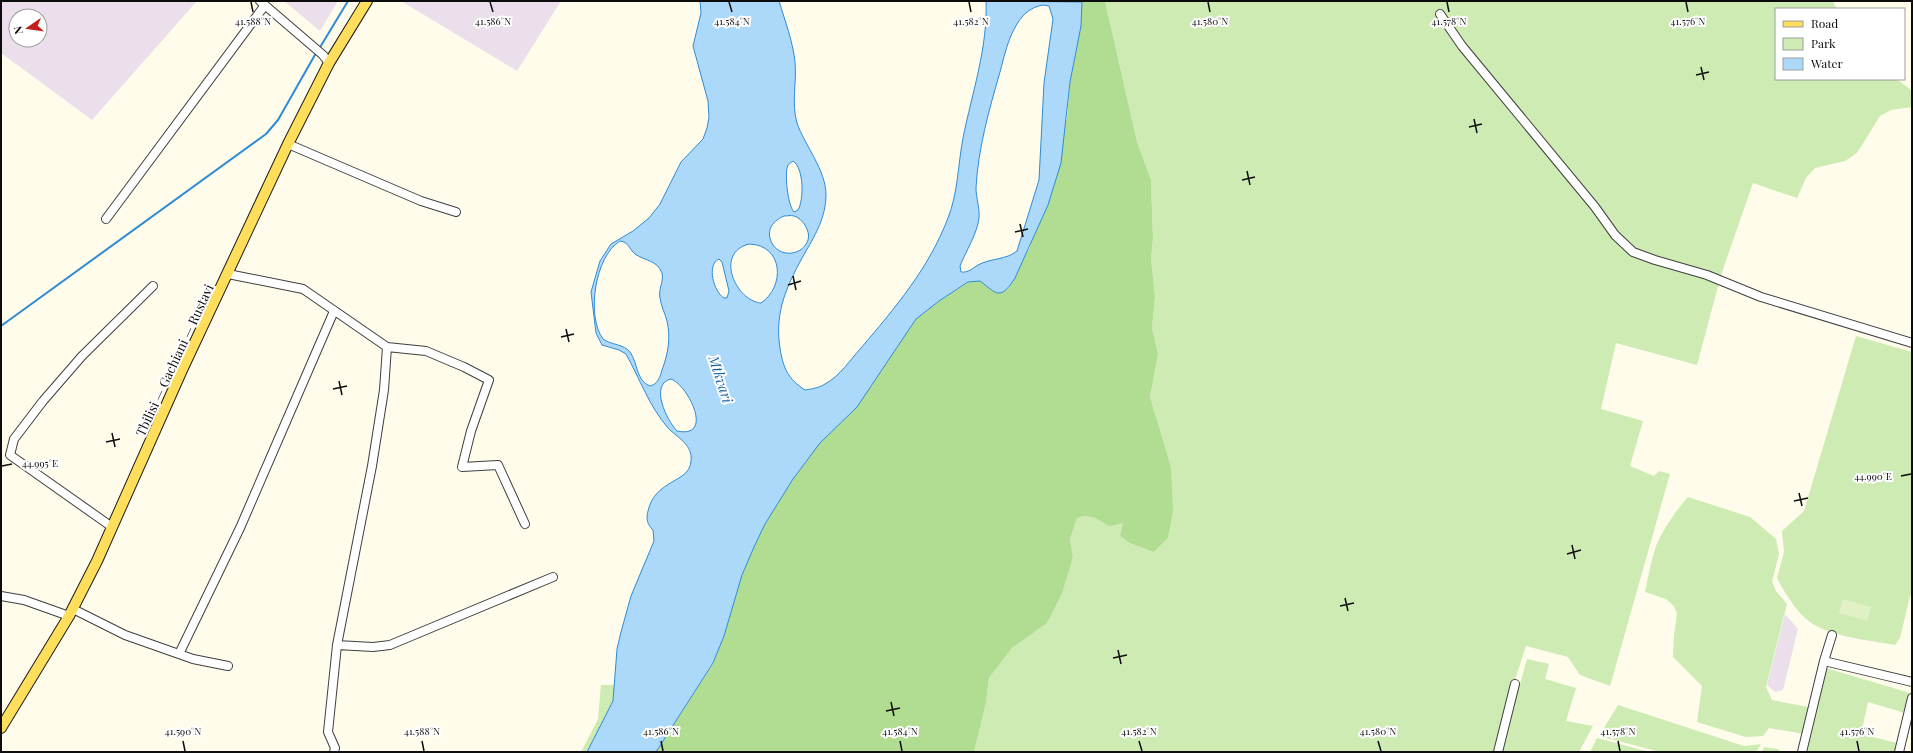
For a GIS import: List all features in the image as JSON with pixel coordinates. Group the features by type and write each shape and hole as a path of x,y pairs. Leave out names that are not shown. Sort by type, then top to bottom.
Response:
{"main road":[{"name":"Tbilisi — Gachiani — Rustavi","path":"1,728 71,612 112,527 182,370 228,274 326,59 366,1"}],"street":[{"path":"106,219 263,3 326,59"},
{"path":"1440,14 1462,46 1595,207 1615,235 1633,252 1707,275 1761,296 1912,343"},
{"path":"288,144 421,201 456,212"},
{"path":"228,274 303,289 387,347 426,351 464,367 489,380 471,430 462,467 498,465 525,524"},
{"path":"112,527 10,454 14,439 43,401 82,356 153,286"},
{"path":"179,654 240,528 334,311"},
{"path":"334,752 335,748 328,732 337,645 373,458 384,390 387,347"},
{"path":"337,645 373,647 390,645 553,577"},
{"path":"1,596 24,600 71,612 125,635 193,659 228,666"},
{"path":"1802,752 1824,661 1832,635"},
{"path":"1824,661 1912,682"},
{"path":"1498,752 1515,684"},
{"path":"1899,752 1912,698"}],"shaded area":[{"path":"1,1 197,1 92,120 1,53"},
{"path":"284,1 338,1 320,31"},
{"path":"401,1 561,1 517,71"},
{"path":"1785,614 1798,629 1783,690 1775,692 1767,685"}],"green space":[{"path":"1082,1 1105,1 1137,142 1151,180 1153,238 1151,259 1155,296 1152,328 1158,354 1150,397 1171,468 1173,512 1168,538 1154,552 1129,543 1120,536 1123,523 1110,526 1090,516 1082,516 1077,518 1070,539 1073,557 1062,593 1047,623 1012,648 989,678 986,703 974,752 656,752 713,664 724,636 742,575 765,524 793,479 820,443 857,407 916,319 939,301 969,282 980,281 986,285 1008,289 1030,247 1067,118 1070,82 1081,26"},
{"path":"1105,1 1827,1 1833,2 1836,8 1775,8 1775,80 1898,80 1912,91 1912,107 1891,110 1880,116 1857,153 1845,161 1815,168 1806,178 1797,198 1753,183 1721,275 1697,365 1616,343 1601,409 1643,421 1630,466 1654,476 1659,471 1670,474 1610,686 1580,675 1568,657 1526,646 1513,686 1495,752 974,752 986,703 989,678 1012,648 1047,623 1073,557 1070,539 1077,518 1090,515 1106,523 1124,523 1120,536 1129,543 1154,552 1168,538 1173,512 1158,425 1150,397 1158,354 1152,328 1155,296 1151,259 1153,238 1151,180 1137,142"},
{"path":"1856,336 1912,352 1912,596 1910,596 1900,638 1895,645 1848,637 1824,630 1805,618 1797,610 1777,578 1784,552 1782,531 1804,511"},
{"path":"1688,497 1750,517 1776,539 1779,554 1772,582 1776,591 1787,604 1766,687 1772,700 1808,707 1804,734 1769,728 1763,736 1746,737 1697,722 1702,686 1673,657 1677,614 1674,606 1666,599 1645,592 1656,546 1670,520"},
{"path":"1843,599 1871,607 1867,621 1839,613"},
{"path":"1527,659 1549,664 1545,679 1576,688 1566,721 1593,726 1579,752 1501,752"},
{"path":"1826,668 1910,693 1905,713 1868,702 1861,734 1897,743 1894,752 1806,752"},
{"path":"601,685 615,685 613,701 587,752 581,752 598,719"},
{"path":"1618,705 1744,746 1761,744 1756,752 1660,752 1599,736"},
{"path":"1597,738 1650,752 1590,752"},
{"path":"1764,747 1778,749 1781,752 1762,752"}],"water":[{"name":"Mtkvari","path":"700,1 779,1 791,39 795,62 795,115 801,132 823,176 826,195 826,203 820,224 788,286 781,309 779,322 780,348 785,367 794,382 805,390 823,385 835,377 844,368 910,287 931,254 940,236 948,218 956,189 963,138 979,70 985,35 986,1 1082,2 1081,26 1070,82 1061,163 1048,205 1015,278 1006,290 998,293 980,281 968,282 939,301 916,319 857,407 820,443 793,479 765,524 742,575 724,636 713,663 656,752 587,752 613,701 617,649 621,632 631,596 654,541 653,530 649,526 647,516 648,511 652,501 658,493 664,487 685,474 691,461 690,450 684,442 668,428 655,411 626,354 619,350 602,345 596,333 591,292 600,261 611,244 633,231 649,218 660,204 681,162 703,139 709,117 708,101 693,46 701,13","holes":["1043,5 1049,6 1053,19 1044,83 1039,180 1017,251 1008,256 983,263 968,271 961,272 960,266 978,224 979,214 976,188 979,159 988,115 1005,54 1011,35 1019,20 1035,7","793,161 797,165 802,184 800,205 798,210 794,212 790,204 787,184 786,172 789,165","784,216 793,216 797,217 803,222 809,236 802,249 797,252 787,253 782,252 773,245 770,232 776,221","620,241 627,244 635,254 654,263 662,273 660,295 661,304 667,321 669,340 666,358 660,375 657,382 653,385 650,386 645,384 642,380 630,352 624,347 603,339 598,329 594,302 599,273 604,259 611,249","749,244 761,246 769,251 775,259 777,278 769,296 761,303 752,300 737,286 732,276 731,266 733,257 738,249","719,259 722,262 729,291 727,298 720,295 717,290 713,278 713,267 715,262","671,379 678,383 695,410 696,420 694,427 688,431 677,431 669,419 662,403 661,388 665,382"]}],"waterway":[{"path":"319,49 348,1"},
{"path":"1,326 266,134 278,120 316,53"}]}
